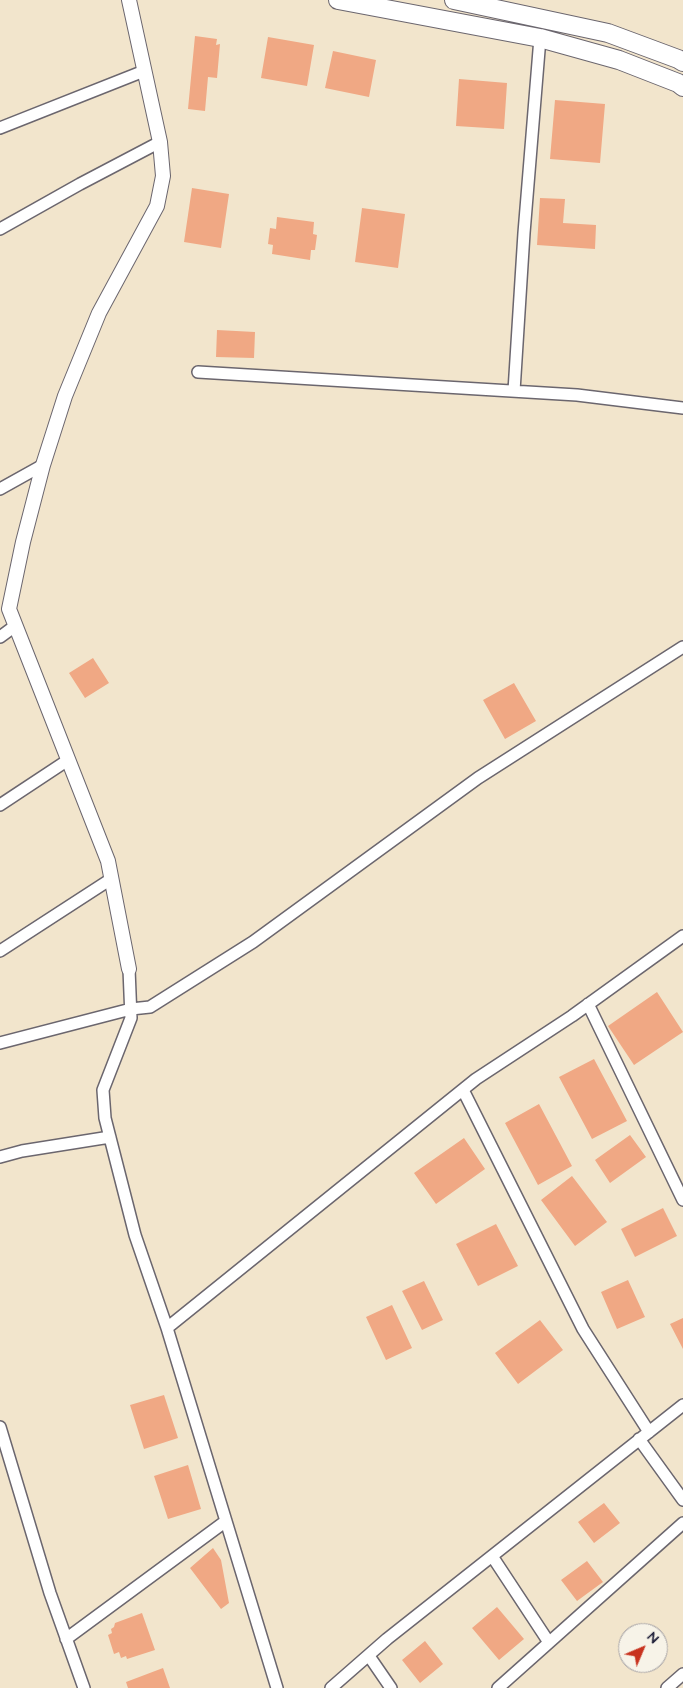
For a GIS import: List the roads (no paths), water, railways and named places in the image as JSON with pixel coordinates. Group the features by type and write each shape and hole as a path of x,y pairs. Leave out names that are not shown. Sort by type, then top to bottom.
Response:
{"highway":[{"path":"338,0 540,38 619,60 683,87"},
{"path":"454,0 608,33 683,62"}],"street":[{"path":"129,0 160,142 163,176 157,206 99,313 66,396 43,465 23,542 9,609 108,861 129,969 131,1018 104,1090 105,1118 135,1235 168,1328 276,1688"},
{"path":"514,391 524,233 540,38"},
{"path":"0,128 144,71"},
{"path":"0,229 160,142"},
{"path":"198,372 576,394 683,408"},
{"path":"0,489 43,465"},
{"path":"0,637 16,626"},
{"path":"0,1043 131,1009 150,1007 253,942 478,778 683,647"},
{"path":"0,805 68,760"},
{"path":"0,951 111,879"},
{"path":"168,1328 463,1090 683,936"},
{"path":"588,1004 683,1200"},
{"path":"463,1090 583,1329 683,1500"},
{"path":"0,1157 22,1151 110,1137"},
{"path":"331,1688 387,1639 683,1405"},
{"path":"0,1427 50,1593 84,1688"},
{"path":"66,1639 226,1521"},
{"path":"498,1688 548,1641 683,1522"},
{"path":"492,1556 548,1641"},
{"path":"369,1656 391,1688"},
{"path":"667,1688 683,1674"}]}
